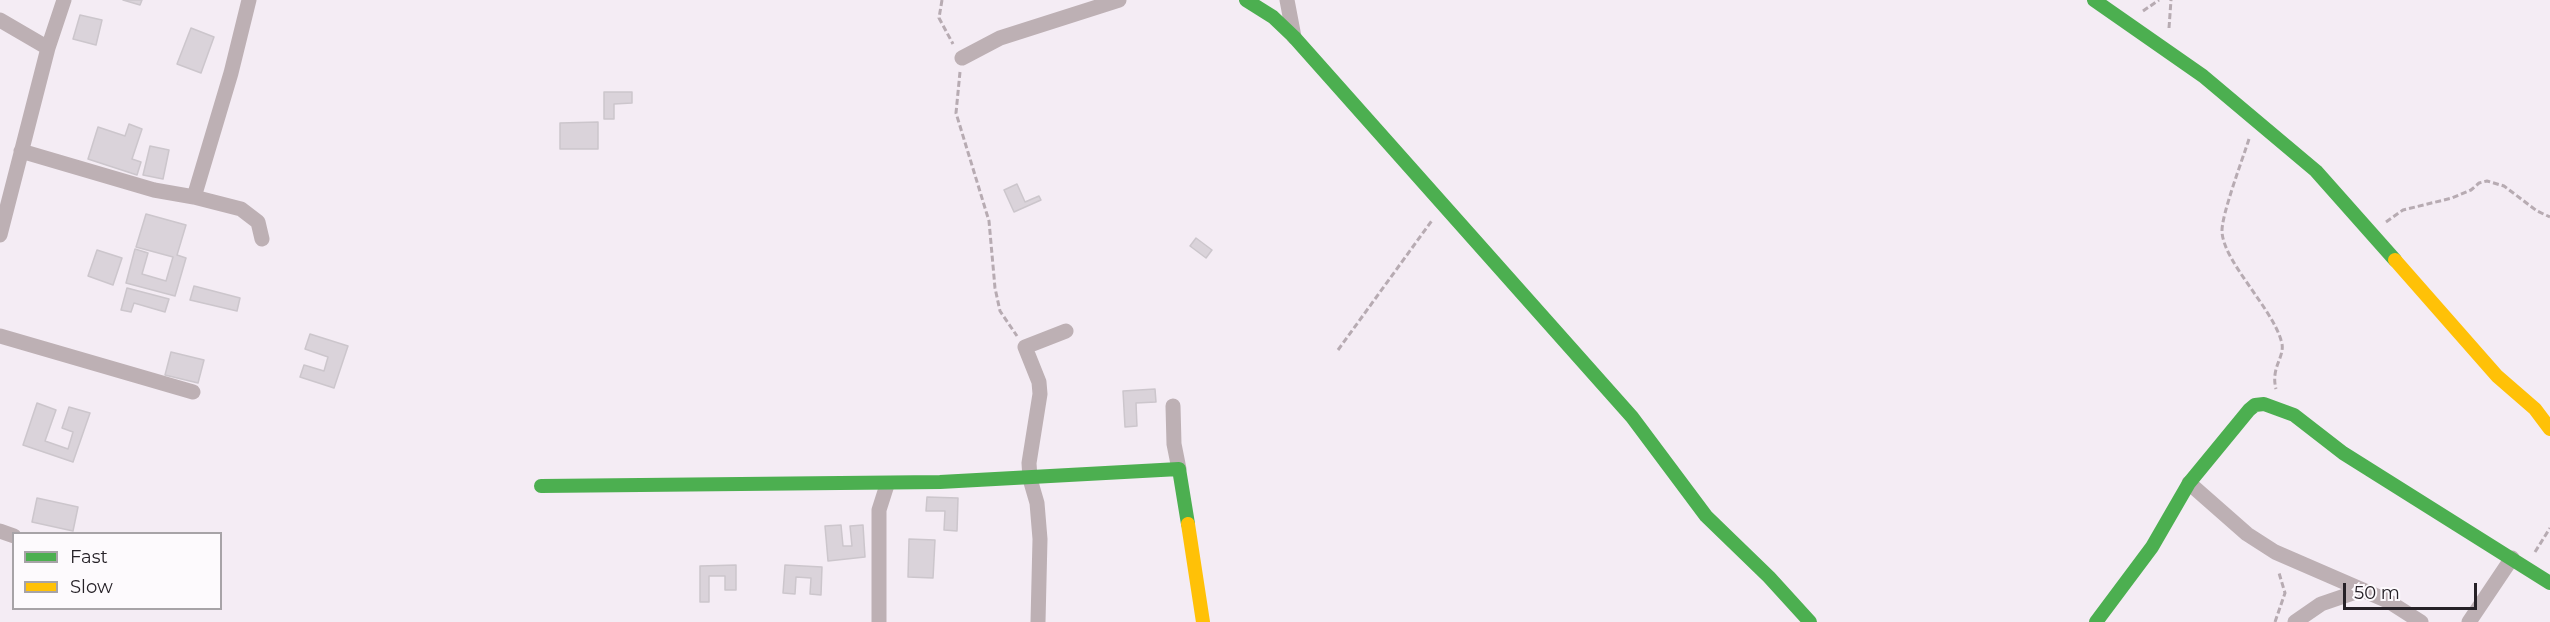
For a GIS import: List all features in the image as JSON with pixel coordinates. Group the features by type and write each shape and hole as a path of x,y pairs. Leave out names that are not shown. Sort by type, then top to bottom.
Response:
{"street":[{"path":"0,235 48,48 64,0"},
{"path":"194,197 231,73 249,0"},
{"path":"962,58 1000,39 1119,0"},
{"path":"1246,0 1274,17 1294,37 1632,417 1706,516 1770,577 1810,622"},
{"path":"1287,0 1294,37"},
{"path":"2094,0 2203,76 2316,171 2497,376 2535,409 2550,429"},
{"path":"0,20 48,48"},
{"path":"21,151 154,190 242,209 258,222 262,239"},
{"path":"1038,622 1040,539 1037,503 1030,479 1029,463 1040,394 1039,382 1025,347 1066,331"},
{"path":"0,336 193,392"},
{"path":"2096,622 2152,547 2188,483 2255,405 2272,406 2294,415 2343,453 2550,583"},
{"path":"1173,406 1174,444 1203,622"},
{"path":"541,486 887,485 1030,479 1179,469"},
{"path":"2188,483 2247,534 2275,552 2388,601 2421,622"},
{"path":"879,622 879,510 887,485"},
{"path":"2469,622 2519,563"},
{"path":"2295,622 2321,604 2362,590"}],"path":[{"path":"942,0 939,18 942,28 962,58 956,113 989,221 995,288 1000,311 1025,347"},
{"path":"2166,51 2171,0"},
{"path":"2255,120 2222,230 2224,246 2258,295 2281,339 2283,347 2273,377 2276,390 2294,415"},
{"path":"2374,234 2392,216 2403,210 2452,198 2471,190 2479,183 2487,182 2504,186 2537,211 2550,217"},
{"path":"1338,350 1444,203"},
{"path":"2519,563 2550,528"},
{"path":"2275,552 2285,593 2275,622"}],"building":[{"path":"123,0 142,0 140,5"},
{"path":"80,15 102,20 96,45 73,39"},
{"path":"191,28 214,37 201,73 177,64"},
{"path":"604,92 632,92 632,103 614,104 614,119 604,119"},
{"path":"598,122 598,149 560,149 560,123"},
{"path":"129,124 142,129 132,159 141,162 137,175 88,159 98,127 125,136"},
{"path":"150,146 169,150 163,179 143,175"},
{"path":"1017,184 1025,202 1039,196 1041,200 1014,212 1004,190"},
{"path":"146,214 186,225 177,255 186,258 175,296 126,283 135,249 148,253 142,274 166,281 173,257 136,247"},
{"path":"1196,238 1212,250 1206,258 1190,246"},
{"path":"97,250 122,258 113,285 88,276"},
{"path":"194,286 240,298 237,311 190,300"},
{"path":"127,288 169,299 165,312 134,303 131,312 121,310"},
{"path":"310,334 348,346 334,388 300,377 304,365 324,371 328,357 305,349"},
{"path":"171,352 204,360 198,383 165,375"},
{"path":"1155,389 1156,402 1136,403 1137,426 1125,427 1123,391"},
{"path":"37,403 56,410 45,441 68,449 73,432 62,428 69,407 90,413 73,462 23,445"},
{"path":"927,497 958,498 957,531 944,530 945,511 926,511"},
{"path":"37,498 78,507 73,531 32,522"},
{"path":"841,525 843,546 852,546 850,526 863,525 865,557 828,561 825,526"},
{"path":"909,539 935,540 933,578 908,577"},
{"path":"736,565 736,590 725,590 725,576 709,576 709,602 700,602 700,566"},
{"path":"785,565 822,567 821,595 810,594 811,578 796,577 795,594 783,593"}],"traffic: fast":[{"path":"1246,0 1273,17 1294,37 1632,417 1706,516 1769,577 1810,622"},
{"path":"2094,0 2203,76 2316,171 2395,260"},
{"path":"2096,622 2152,547 2189,483 2249,410 2255,405 2264,404 2294,415 2343,453 2550,583"},
{"path":"541,486 940,482 1179,469 1188,524"}],"traffic: slow":[{"path":"2395,260 2497,376 2535,409 2550,429"},
{"path":"1188,524 1203,622"}]}
